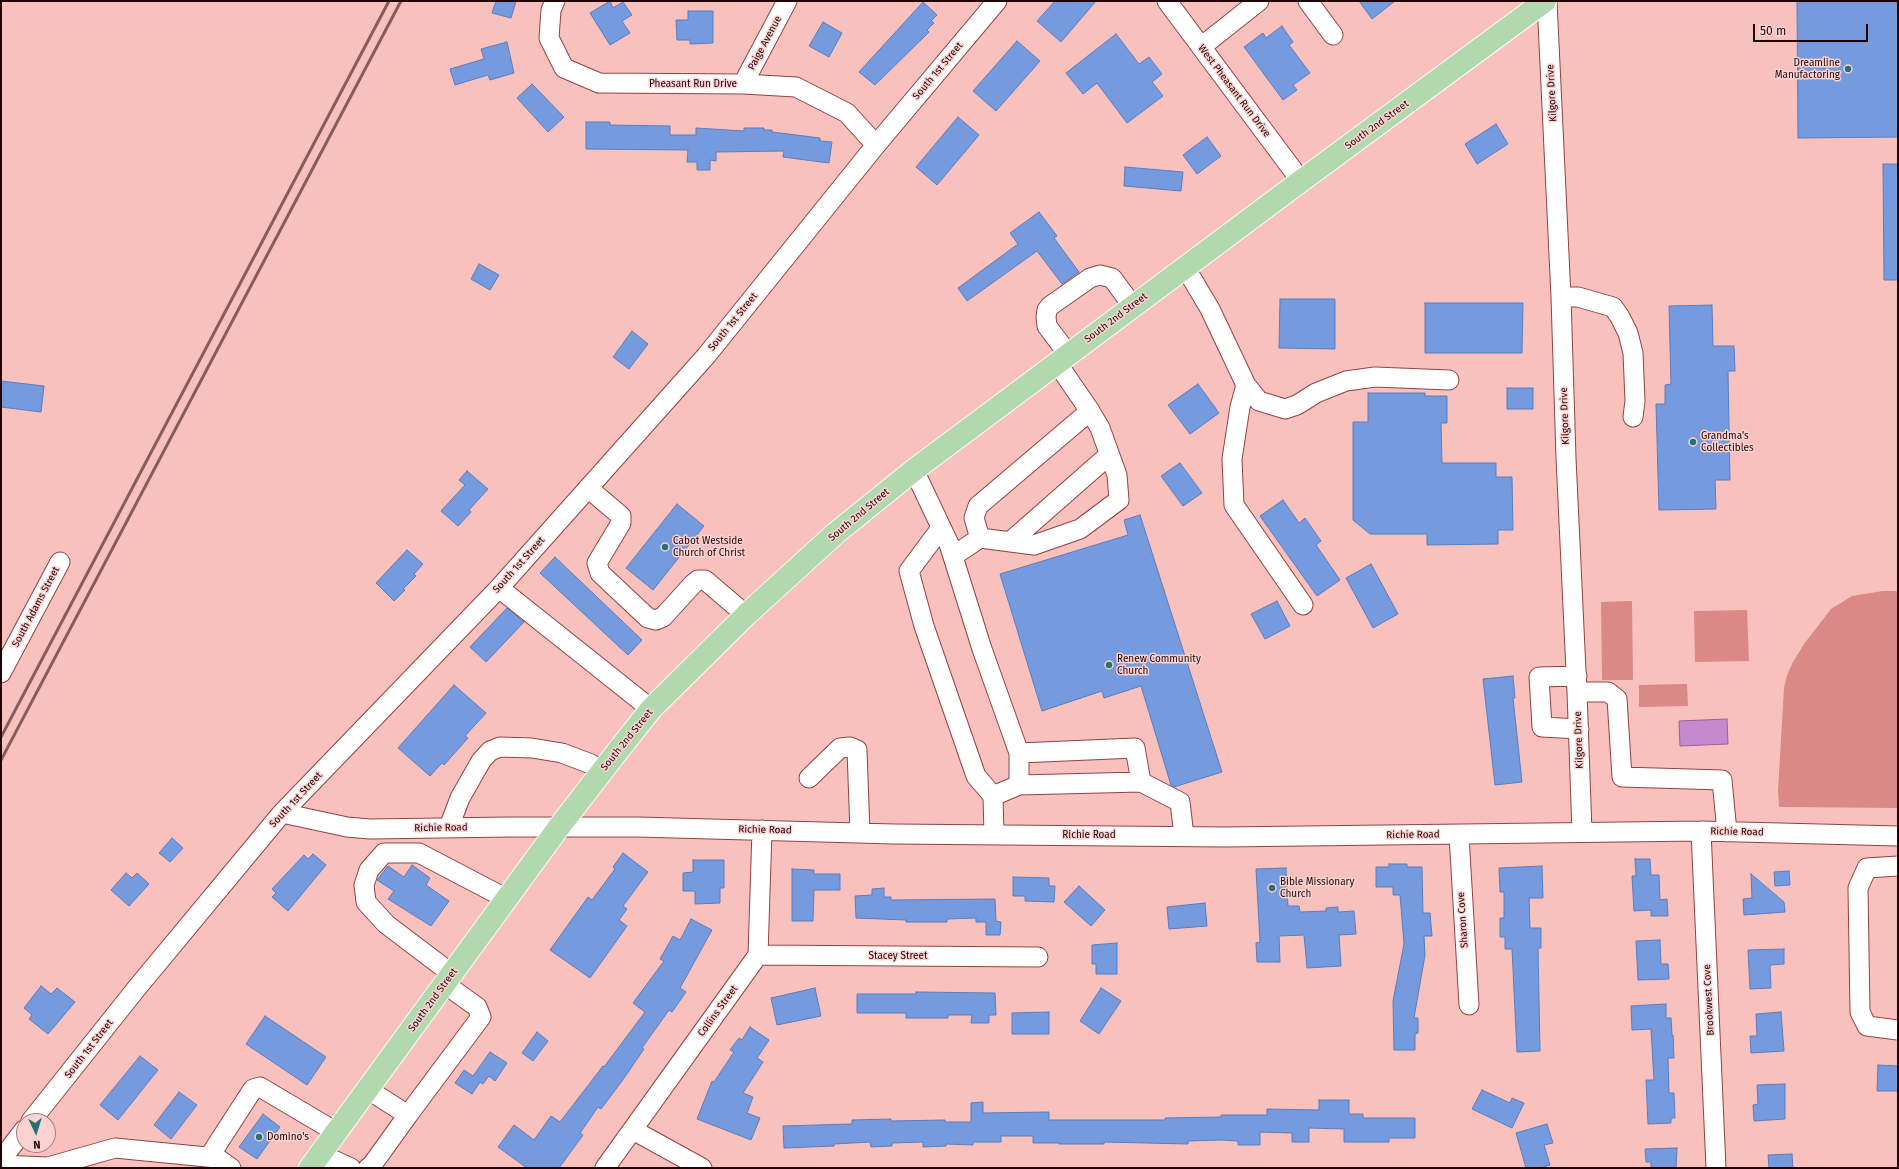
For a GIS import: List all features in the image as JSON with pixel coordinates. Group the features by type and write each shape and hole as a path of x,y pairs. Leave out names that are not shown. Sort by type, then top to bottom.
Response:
{"main road":[{"name":"South 2nd Street","path":"315,1161 602,771 651,709 746,615 836,533 914,470 1062,358 1541,2"}],"street":[{"name":"Pheasant Run Drive","path":"556,1 551,10 549,38 564,68 599,83 796,86 847,113 876,145"},
{"name":"Paige Avenue","path":"743,84 787,1"},
{"name":"South 1st Street","path":"38,1113 136,989 282,813 499,588 706,356 876,145 998,1"},
{"name":"West Pheasant Run Drive","path":"1167,1 1301,180"},
{"path":"1201,47 1259,1"},
{"path":"1308,1 1333,35"},
{"name":"Kilgore Drive","path":"1541,2 1561,297 1566,458 1579,729 1582,832"},
{"path":"1184,267 1210,309 1246,385 1260,401 1286,409 1297,405 1316,393 1346,381 1374,377 1449,380"},
{"path":"952,556 980,538 1034,545 1080,529 1119,500 1117,475 1100,428 1062,358 1047,326 1046,317 1047,310 1050,306 1090,278 1100,275 1112,278 1132,306"},
{"path":"1561,297 1578,297 1613,307 1620,317 1628,333 1633,353 1635,401 1633,417"},
{"path":"1246,385 1240,407 1232,459 1234,505 1292,592 1303,605"},
{"path":"980,538 974,518 978,506 1090,411"},
{"path":"1010,542 1110,454"},
{"path":"914,470 941,528 952,556 982,649 1019,753 1019,785"},
{"path":"588,488 621,516 621,523 597,563 600,574 648,618 656,620 663,617 698,580 705,580 746,615"},
{"path":"941,528 909,571 924,626 976,776 993,796 994,835"},
{"name":"South Adams Street","path":"1,673 60,562"},
{"path":"499,588 651,709"},
{"path":"1579,729 1542,727 1539,678 1577,684 1608,692 1617,699 1622,777 1722,780 1726,832"},
{"path":"449,827 460,798 481,761 490,751 500,747 532,748 562,753 577,758 602,771"},
{"path":"808,778 840,748 850,747 857,750 860,833"},
{"path":"1019,753 1135,748 1141,782"},
{"path":"993,796 1019,785 1141,782 1180,802 1184,836"},
{"name":"Richie Road","path":"282,813 347,827 370,830 449,827 638,827 860,833 1184,836 1459,835 1702,831 1898,836"},
{"path":"400,829 403,853"},
{"path":"758,955 762,830"},
{"name":"Brookwest Cove","path":"1702,831 1716,1168"},
{"name":"Sharon Cove","path":"1459,835 1468,1005"},
{"path":"368,1168 372,1165 481,1017 477,1007 386,924 366,902 364,885 369,870 384,853 418,853 507,899"},
{"path":"1898,866 1867,868 1858,888 1860,1012 1867,1026 1898,1030"},
{"name":"Stacey Street","path":"758,955 1038,957"},
{"name":"Collins Street","path":"605,1168 758,955"},
{"path":"209,1157 253,1089 260,1087 336,1132"},
{"path":"367,1089 408,1115"},
{"path":"633,1130 702,1168"},
{"path":"1,1160 16,1140"},
{"path":"1,1165 48,1167 115,1148 217,1158 231,1168"},
{"path":"315,1161 351,1168"}],"shaded area":[{"path":"1883,591 1898,591 1898,808 1779,807 1778,791 1784,688 1787,675 1793,662 1804,644 1831,609 1852,596"},
{"path":"1632,601 1633,680 1602,680 1601,602"},
{"path":"1747,610 1749,661 1695,662 1694,611"},
{"path":"1687,684 1688,706 1639,707 1639,685"},
{"path":"1727,719 1728,744 1680,746 1679,721"}],"building":[{"path":"496,1 516,1 511,18 492,13"},
{"path":"610,1 613,8 623,2 632,15 622,21 630,33 610,45 590,13"},
{"path":"1055,1 1096,1 1061,42 1037,21"},
{"path":"1359,1 1395,1 1372,19"},
{"name":"Dreamline Manufactoring","path":"1797,1 1898,1 1898,137 1798,138"},
{"path":"923,2 937,15 931,21 934,23 927,30 929,32 875,85 859,72"},
{"path":"688,11 713,11 713,43 690,44 690,40 677,40 676,20 688,20"},
{"path":"823,22 842,33 829,57 809,46"},
{"path":"1282,26 1293,42 1289,45 1310,73 1293,85 1297,90 1283,100 1244,47 1263,33 1266,38"},
{"path":"1116,34 1139,64 1149,57 1162,74 1152,82 1163,96 1127,123 1097,83 1083,94 1066,73"},
{"path":"1017,41 1040,61 996,111 973,91"},
{"path":"507,42 514,73 490,80 488,75 455,85 450,69 484,59 481,49"},
{"path":"532,84 564,117 548,132 517,98"},
{"path":"958,117 979,135 937,185 916,167"},
{"path":"586,122 610,122 610,125 670,126 670,135 696,135 696,128 744,131 744,128 764,128 764,130 772,130 772,132 820,138 820,141 832,142 829,163 783,157 784,151 716,152 716,161 710,160 710,170 697,170 697,162 687,162 688,150 586,149"},
{"path":"1496,124 1508,144 1477,164 1465,144"},
{"path":"1207,137 1221,156 1197,174 1183,155"},
{"path":"1883,164 1898,164 1898,280 1884,280"},
{"path":"1125,167 1183,172 1181,191 1124,186"},
{"path":"1039,212 1057,236 1054,238 1079,272 1062,284 1037,251 967,301 958,288 1018,244 1010,233"},
{"path":"479,264 499,275 490,290 471,279"},
{"path":"1280,299 1335,299 1335,349 1279,348"},
{"path":"1425,303 1523,303 1522,353 1425,353"},
{"name":"Grandma's Collectibles","path":"1712,305 1713,346 1734,346 1735,371 1728,371 1730,480 1715,480 1716,509 1659,510 1656,404 1665,404 1665,385 1671,384 1669,306"},
{"path":"632,331 648,344 629,369 613,357"},
{"path":"1,381 44,386 41,412 1,407"},
{"path":"1198,384 1219,413 1190,434 1168,405"},
{"path":"1507,388 1533,388 1533,409 1507,409"},
{"path":"1368,393 1425,393 1425,396 1447,396 1447,423 1441,423 1442,463 1496,463 1496,477 1512,477 1513,530 1498,530 1498,544 1427,545 1427,534 1370,534 1353,520 1353,422 1368,422"},
{"path":"1180,463 1202,493 1183,506 1161,476"},
{"path":"467,471 488,489 469,510 471,512 458,526 441,511 465,485 459,480"},
{"path":"1283,500 1299,523 1305,518 1321,541 1316,545 1340,580 1317,596 1260,516"},
{"name":"Cabot Westside Church of Christ","path":"677,504 704,526 653,590 626,568"},
{"name":"Renew Community Church","path":"1140,515 1222,772 1174,787 1171,785 1141,686 1104,698 1102,691 1042,711 1000,574 1128,535 1124,520"},
{"path":"407,550 423,564 414,574 416,576 394,601 376,583"},
{"path":"555,557 642,640 628,655 540,573"},
{"path":"1371,564 1398,614 1373,628 1346,578"},
{"path":"1277,601 1290,626 1265,639 1251,614"},
{"path":"507,608 524,622 486,662 470,647"},
{"path":"1513,676 1515,698 1513,698 1522,782 1495,785 1483,679"},
{"path":"454,685 486,713 465,736 468,738 444,765 442,763 430,776 398,748"},
{"path":"172,838 183,848 170,862 159,853"},
{"path":"623,853 648,872 623,906 627,909 619,920 627,926 590,978 550,950 588,897 592,900 615,869 613,867"},
{"path":"313,854 326,865 288,911 272,897 276,893 272,889 304,855 308,859"},
{"path":"1635,859 1650,859 1651,875 1659,875 1660,900 1667,899 1668,916 1651,916 1651,910 1634,911 1632,876 1636,876"},
{"path":"693,860 724,860 724,888 720,888 720,903 695,904 695,891 683,891 683,873 693,872"},
{"path":"1389,864 1407,864 1407,867 1422,867 1423,913 1430,913 1432,936 1424,936 1425,955 1414,1018 1418,1018 1418,1033 1415,1034 1415,1050 1394,1050 1393,1001 1404,944 1400,895 1393,895 1393,887 1376,887 1376,867 1389,867"},
{"path":"412,865 430,878 426,885 449,901 431,926 388,899 394,891 377,880 388,866 404,877"},
{"path":"1542,866 1543,898 1529,898 1530,928 1541,928 1541,948 1538,948 1540,1051 1517,1052 1512,949 1505,949 1505,937 1500,937 1500,918 1504,918 1504,892 1500,892 1499,868"},
{"path":"1286,868 1288,906 1299,906 1300,912 1326,911 1326,908 1338,907 1338,912 1354,911 1356,934 1339,935 1341,966 1307,968 1304,935 1279,936 1280,962 1257,962 1256,943 1260,942 1256,869"},
{"path":"792,869 814,870 814,874 840,874 840,890 814,890 813,921 792,921"},
{"path":"1789,871 1790,885 1775,886 1774,872"},
{"path":"126,873 132,878 137,873 149,884 129,906 111,890"},
{"path":"1751,874 1784,902 1785,912 1744,915 1743,899 1752,898"},
{"path":"1013,877 1049,878 1049,886 1055,886 1054,902 1025,901 1025,896 1013,896"},
{"path":"1079,886 1105,910 1091,926 1064,902"},
{"path":"884,888 884,897 891,897 891,900 995,899 996,921 1001,922 1000,935 986,935 986,922 976,922 976,918 947,919 947,922 906,922 906,920 856,918 855,896 872,895 872,889"},
{"path":"1205,903 1207,926 1169,929 1167,907"},
{"path":"691,919 712,930 680,988 686,992 672,1012 669,1010 642,1048 644,1049 601,1109 598,1107 580,1133 583,1135 559,1168 527,1168 498,1147 514,1125 534,1140 551,1116 560,1122 645,1012 633,1003 664,961 660,959 673,936 680,940"},
{"path":"1660,940 1661,964 1668,964 1669,979 1638,980 1636,941"},
{"path":"1117,943 1117,974 1096,974 1096,964 1092,964 1092,945"},
{"path":"1784,949 1784,964 1770,965 1771,988 1750,989 1748,950"},
{"path":"41,986 51,994 57,988 75,1002 48,1034 29,1019 32,1015 24,1008"},
{"path":"815,988 821,1016 777,1025 771,998"},
{"path":"1101,988 1121,1001 1099,1034 1080,1021"},
{"path":"916,992 995,993 996,1015 989,1015 989,1023 971,1023 972,1015 948,1015 948,1018 906,1018 906,1013 857,1013 857,994 916,994"},
{"path":"1666,1004 1666,1018 1671,1018 1673,1035 1674,1058 1668,1058 1669,1093 1674,1093 1675,1118 1671,1118 1671,1123 1648,1124 1646,1080 1654,1080 1651,1029 1632,1030 1631,1006"},
{"path":"1049,1012 1049,1034 1012,1034 1012,1013"},
{"path":"1781,1012 1784,1051 1751,1053 1750,1036 1757,1036 1756,1014"},
{"path":"265,1016 326,1057 307,1085 246,1044"},
{"path":"750,1027 769,1040 757,1058 763,1062 743,1093 753,1097 747,1113 760,1118 751,1140 697,1119 712,1081 714,1082 734,1052 730,1050 739,1038 742,1040"},
{"path":"537,1032 548,1041 533,1061 522,1053"},
{"path":"490,1052 507,1063 495,1081 489,1076 483,1084 480,1082 472,1094 455,1083 464,1070 473,1076"},
{"path":"140,1056 158,1070 118,1120 100,1105"},
{"path":"1878,1065 1898,1066 1898,1091 1877,1091"},
{"path":"1785,1084 1785,1119 1754,1121 1753,1105 1758,1104 1757,1085"},
{"path":"1482,1090 1510,1103 1512,1098 1524,1103 1512,1128 1472,1109"},
{"path":"179,1092 197,1105 171,1139 154,1125"},
{"path":"1319,1100 1349,1100 1349,1114 1363,1114 1363,1118 1415,1118 1415,1138 1389,1138 1389,1142 1344,1142 1344,1129 1309,1128 1309,1142 1292,1142 1292,1133 1260,1132 1260,1145 1238,1145 1238,1141 1221,1140 1188,1141 1188,1144 1104,1142 1104,1144 1059,1144 1033,1143 1033,1136 1001,1136 1001,1142 973,1142 973,1145 946,1144 946,1146 923,1147 923,1142 892,1143 892,1146 871,1147 870,1142 834,1144 834,1146 784,1148 783,1126 852,1124 852,1120 891,1119 891,1121 945,1120 945,1122 971,1122 971,1103 983,1102 983,1113 1049,1112 1049,1120 1165,1120 1165,1118 1221,1117 1221,1115 1267,1115 1267,1109 1319,1110"},
{"name":"Domino's","path":"263,1114 280,1127 257,1159 239,1147"},
{"path":"1547,1124 1553,1143 1544,1145 1550,1165 1540,1168 1526,1168 1516,1133"},
{"path":"1677,1148 1676,1168 1651,1168 1651,1162 1646,1162 1645,1149"},
{"path":"1792,1154 1793,1168 1769,1168 1768,1155"}],"railway":[{"path":"1,737 389,1"},
{"path":"1,760 401,1"}],"place":[{"name":"Dreamline Manufactoring","path":"1848,69"},
{"name":"Grandma's Collectibles","path":"1693,442"},
{"name":"Cabot Westside Church of Christ","path":"665,547"},
{"name":"Renew Community Church","path":"1109,665"},
{"name":"Bible Missionary Church","path":"1272,888"},
{"name":"Domino's","path":"259,1137"}]}
